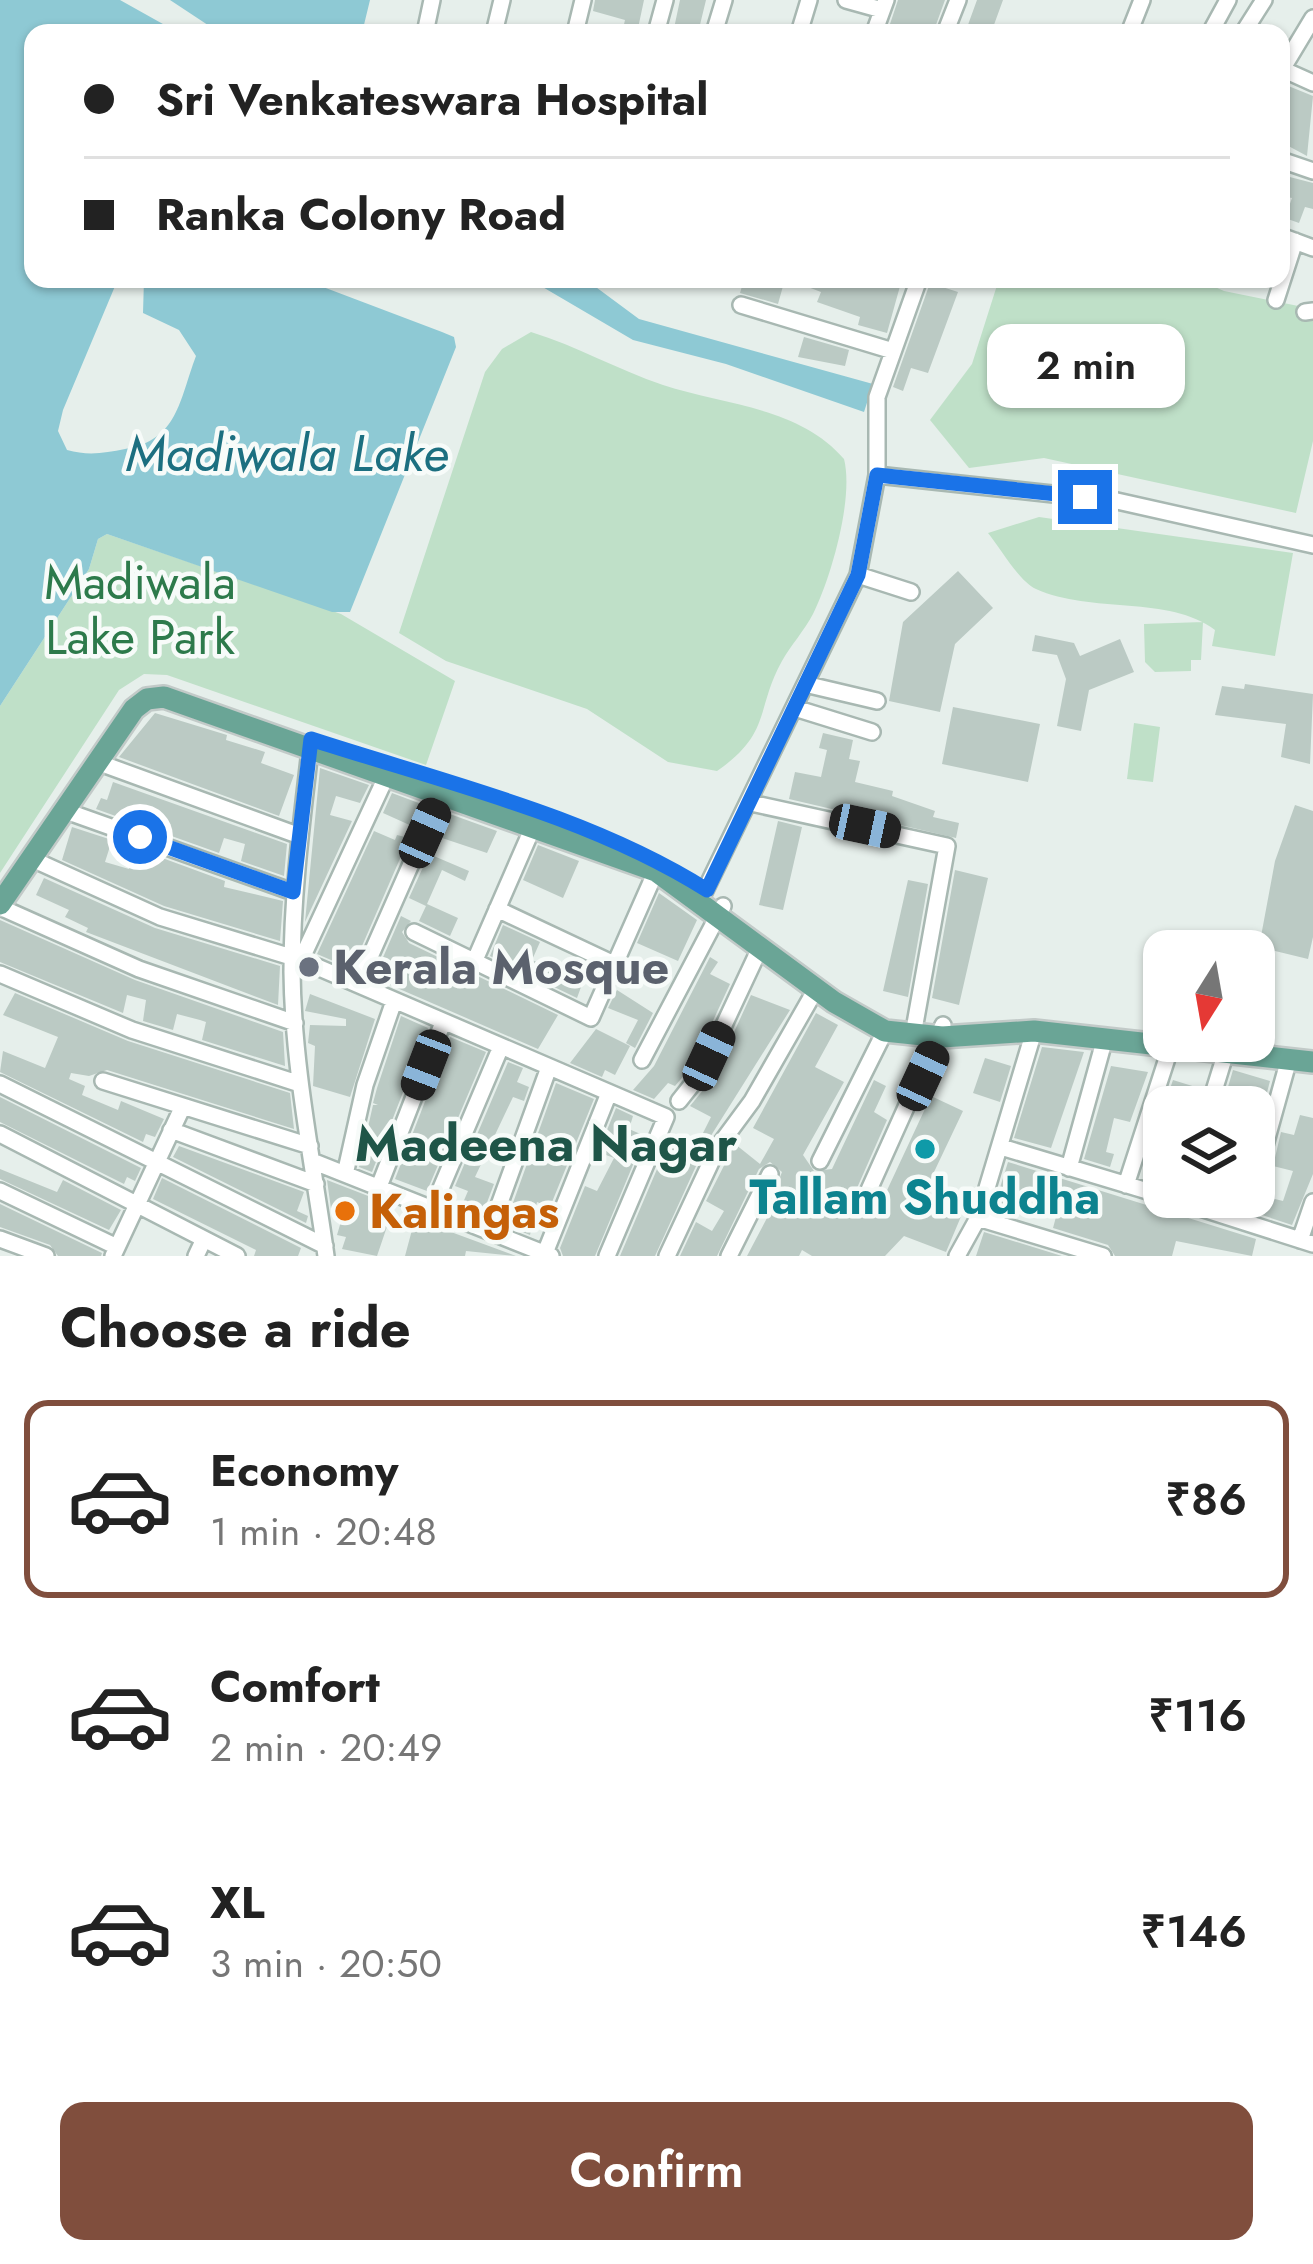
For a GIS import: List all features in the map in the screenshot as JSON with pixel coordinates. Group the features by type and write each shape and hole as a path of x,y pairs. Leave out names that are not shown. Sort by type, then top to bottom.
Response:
{"main road":[{"path":"0,886 120,703 142,687 164,686 386,777 656,871 712,903 868,1011 914,1029"},
{"path":"0,905 140,702 159,696 539,814 671,867 760,948 885,1031 1034,1030 1143,1039"},
{"path":"942,1031 1037,1021 1143,1036"},
{"path":"1275,1049 1313,1051"},
{"path":"1275,1056 1313,1062"}],"street":[{"path":"847,0 884,5"},
{"path":"1290,57 1313,20"},
{"path":"642,1060 751,803 858,575 877,475 877,397 917,288"},
{"path":"1276,300 1278,288"},
{"path":"741,305 893,351"},
{"path":"877,475 1117,502 1306,544 1296,565"},
{"path":"858,575 911,592"},
{"path":"808,685 877,701"},
{"path":"798,709 872,732"},
{"path":"311,746 293,892 295,1023 325,1251"},
{"path":"97,761 300,836"},
{"path":"297,959 386,777"},
{"path":"358,984 441,796"},
{"path":"751,803 947,846 914,1029"},
{"path":"63,810 293,892"},
{"path":"475,961 533,826"},
{"path":"32,859 160,917 297,959 665,1117 607,1256"},
{"path":"414,932 592,1018 656,871"},
{"path":"0,905 139,969 295,1023"},
{"path":"497,909 614,964"},
{"path":"679,1101 702,1072 760,948"},
{"path":"0,974 133,1030 300,1084"},
{"path":"667,1256 718,1147 752,1101 816,988"},
{"path":"346,1170 365,1084 394,1001"},
{"path":"380,1184 442,1025"},
{"path":"957,1256 978,1217 1034,1030"},
{"path":"820,1161 885,1031"},
{"path":"868,1192 942,1031"},
{"path":"1069,1168 1105,1038"},
{"path":"433,1208 500,1049"},
{"path":"1275,1109 1289,1059"},
{"path":"1126,1185 1162,1062"},
{"path":"490,1230 548,1070"},
{"path":"103,1082 312,1154 548,1255 609,1093"},
{"path":"0,1084 325,1251"},
{"path":"0,1190 115,1252 183,1106"},
{"path":"171,1130 316,1184"},
{"path":"0,1134 134,1208 236,1256"},
{"path":"1001,1147 1143,1190"},
{"path":"729,1256 770,1174"},
{"path":"1232,1218 1307,1242 1313,1202"},
{"path":"978,1217 1103,1256"},
{"path":"1244,1222 1245,1218"},
{"path":"0,1239 46,1256"},
{"path":"196,1256 204,1239"}],"green space":[{"path":"996,288 1217,288 1313,309 1313,441 1296,513 1044,458 969,468 930,420 972,364"},
{"path":"531,332 663,385 783,418 806,428 844,459 843,516 820,599 782,661 755,732 717,771 668,762 587,709 446,661 399,633 485,372 502,349"},
{"path":"1039,517 1293,553 1275,656 1212,646 1215,630 1175,612 1058,597 1029,585 988,533"},
{"name":"Madiwala Lake Park","path":"107,534 341,614 455,681 426,765 167,675 144,674 119,690 0,873 0,706 89,569 98,539"},
{"path":"1203,622 1201,660 1191,660 1191,671 1155,672 1145,662 1144,624"},
{"path":"1134,723 1160,727 1153,782 1127,779"}],"water":[{"name":"Madiwala Lake","path":"0,0 120,0 163,24 24,24 24,288 114,288 63,410 58,431 67,450 96,453 143,444 174,416 196,356 179,330 143,313 144,288 326,288 454,337 456,347 350,612 332,612 107,534 98,539 89,569 0,706"},
{"path":"170,0 370,0 364,24 206,24"},
{"path":"544,288 597,288 639,319 873,384 864,412 726,364 633,340"}],"building":[{"path":"595,0 644,0 639,24 624,24 625,20 593,11"},
{"path":"680,0 706,0 700,24 675,24"},
{"path":"898,0 945,0 936,24 890,24"},
{"path":"977,0 1003,0 994,24 968,24"},
{"path":"1290,87 1313,96 1307,156 1290,147"},
{"path":"1290,177 1313,183 1313,209 1305,207 1299,223 1290,220"},
{"path":"741,288 782,288 778,304 740,293"},
{"path":"811,288 900,288 887,333 858,325 860,317 817,302 821,292"},
{"path":"928,288 958,292 928,373 911,368 903,391 893,387"},
{"path":"804,337 849,350 845,366 798,357"},
{"path":"958,571 993,608 955,644 940,712 889,701 903,622"},
{"path":"1035,635 1074,643 1080,656 1120,639 1134,672 1089,690 1081,731 1057,726 1066,679 1057,655 1032,651"},
{"path":"1245,684 1313,694 1310,764 1281,757 1286,724 1215,715 1222,686 1244,689"},
{"path":"953,707 1040,724 1028,782 942,764"},
{"path":"155,713 227,735 226,740 265,752 261,763 294,775 279,816 119,757"},
{"path":"823,733 853,740 849,759 860,761 855,782 893,791 892,796 935,811 933,817 959,823 956,838 789,799 795,772 821,777 827,750 819,748"},
{"path":"320,768 369,785 360,803 336,796 330,815 352,821 305,922"},
{"path":"113,782 287,844 284,876 241,861 245,844 224,838 219,853 96,809 101,798 107,800"},
{"path":"392,793 424,805 414,827 383,813"},
{"path":"1295,805 1313,811 1313,937 1308,959 1275,951 1275,930 1262,930 1275,861"},
{"path":"447,813 497,831 487,853 436,836"},
{"path":"778,821 802,827 783,910 759,905"},
{"path":"72,827 112,840 105,862 129,869 135,848 225,881 224,887 283,901 280,941 164,906 62,860"},
{"path":"374,831 395,840 397,835 409,838 352,969 317,954"},
{"path":"538,845 579,861 563,898 523,880"},
{"path":"429,854 469,871 465,881 442,870 427,904 458,918 450,936 419,921 426,906 409,898"},
{"path":"955,870 988,878 959,1005 932,998"},
{"path":"44,878 155,928 280,966 278,1005 86,932 88,928 65,917 69,910 36,895"},
{"path":"908,880 928,884 908,997 883,991"},
{"path":"659,893 697,920 678,961 637,943"},
{"path":"401,916 411,921 402,932 409,943 558,1015 538,1049 374,978"},
{"path":"0,920 135,980 283,1032 285,1066 202,1040 206,1022 200,1020 177,1014 173,1030 143,1021 146,1000 127,995 123,1013 0,962"},
{"path":"503,925 540,942 532,960 566,974 573,958 589,965 577,998 490,956"},
{"path":"710,957 718,962 710,974 730,984 692,1066 675,1086 668,1083 654,1099 633,1090 654,1066"},
{"path":"617,990 653,1013 635,1048 626,1043 638,1020 608,1008"},
{"path":"15,993 128,1041 290,1093 294,1129 107,1070 89,1076 71,1073 69,1079 85,1086 82,1095 118,1110 121,1101 164,1119 155,1137 146,1134 143,1142 0,1072 3,1051 45,1068 58,1037 3,1015"},
{"path":"310,994 375,1019 350,1097 313,1086 315,1046 308,1043 310,1025 346,1026 346,1019 305,1011"},
{"path":"751,995 790,1010 707,1142 655,1256 620,1256 672,1134 689,1143 693,1135 700,1139 711,1117 690,1106 713,1078"},
{"path":"816,1013 838,1025 815,1067 844,1082 803,1155 814,1171 832,1169 874,1080 886,1086 874,1112 887,1120 857,1188 864,1203 882,1201 931,1096 963,1111 925,1191 965,1207 946,1252 904,1236 885,1256 812,1256 802,1250 799,1256 747,1256 778,1197 773,1195 782,1172 770,1162 759,1169 717,1256 680,1256 696,1222 712,1231 724,1211 706,1201 735,1144 760,1164 774,1139 753,1128"},
{"path":"401,1016 428,1028 372,1172 359,1167 373,1105 378,1105 373,1103 377,1088"},
{"path":"596,1029 630,1046 615,1075 605,1070 602,1077 570,1063"},
{"path":"450,1037 486,1052 427,1191 395,1179"},
{"path":"1042,1047 1084,1052 1051,1148 1014,1138"},
{"path":"985,1058 1011,1066 1000,1102 973,1093"},
{"path":"508,1062 523,1068 517,1082 529,1087 524,1101 513,1097 475,1177 494,1184 483,1213 462,1205 468,1191 455,1186"},
{"path":"1111,1066 1148,1072 1130,1122 1114,1118 1106,1152 1114,1154 1110,1167 1084,1159"},
{"path":"1233,1070 1270,1081 1269,1086 1228,1086"},
{"path":"556,1083 594,1099 550,1207 537,1202 530,1235 505,1225"},
{"path":"0,1097 141,1168 135,1181 127,1177 124,1184 0,1122"},
{"path":"616,1108 633,1116 629,1129 645,1136 595,1256 563,1256 560,1248 585,1186 597,1191 614,1158 598,1152"},
{"path":"1300,1115 1313,1118 1313,1174 1292,1225 1271,1218 1275,1218 1275,1199 1283,1201 1293,1171 1275,1166 1281,1132 1294,1135"},
{"path":"179,1146 304,1192 297,1211 308,1216 306,1223 173,1157"},
{"path":"1008,1162 1143,1204 1143,1218 1188,1218 1256,1239 1252,1256 1176,1241 1172,1256 1115,1256 1108,1245 1053,1228 1060,1202 1023,1193 1017,1216 993,1210"},
{"path":"0,1169 57,1192 63,1180 121,1210 109,1230 0,1179"},
{"path":"162,1178 301,1248 298,1256 254,1256 256,1250 153,1199"},
{"path":"327,1180 394,1206 377,1256 342,1249 346,1237 337,1235 342,1218 332,1216"},
{"path":"0,1204 101,1256 58,1256 50,1245 0,1227"},
{"path":"416,1215 516,1256 466,1251 465,1256 405,1256"},
{"path":"984,1232 1062,1256 976,1256"}],"place":[{"name":"Kerala Mosque","path":"309,967"},
{"name":"Tallam Shuddha","path":"925,1149"},
{"name":"Kalingas","path":"345,1211"}],"district":[{"name":"Madeena Nagar","path":"546,1143"}],"route":[{"path":"140,837 293,892 311,739 539,814 671,867 707,890 798,709 858,575 877,475 1085,497"}]}
